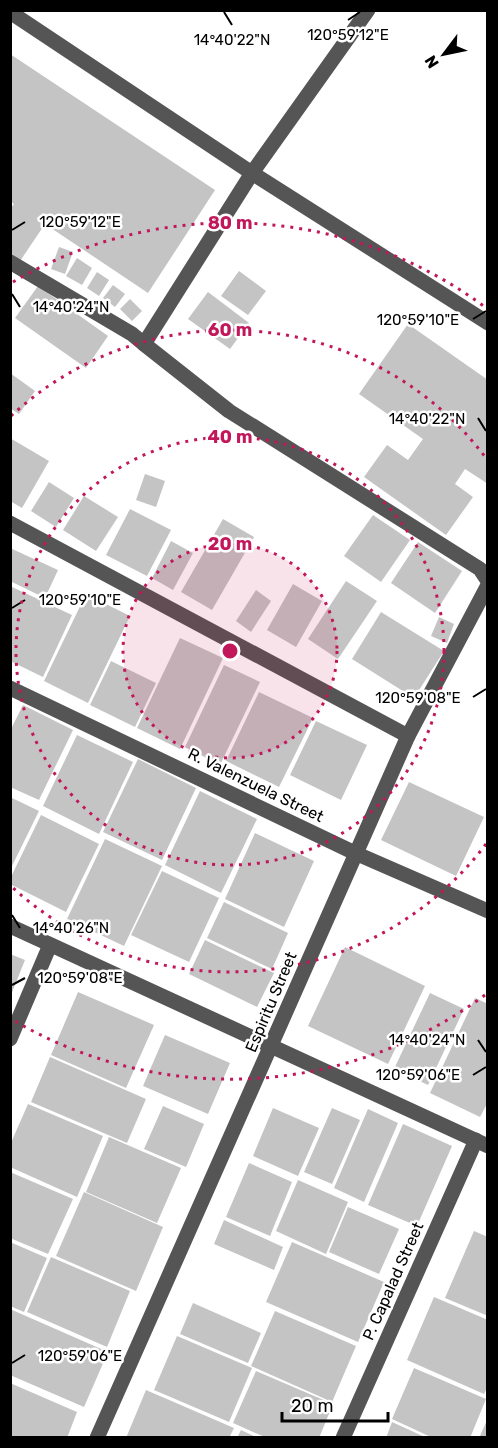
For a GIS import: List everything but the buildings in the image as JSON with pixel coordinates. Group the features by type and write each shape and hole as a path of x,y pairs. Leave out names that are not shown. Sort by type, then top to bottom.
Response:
{"street":[{"path":"144,344 252,173 368,10"},
{"path":"20,14 252,173 488,323"},
{"path":"10,262 132,334 229,411 480,569 488,583"},
{"path":"10,523 408,736"},
{"name":"Espiritu Street","path":"97,1437 408,736 488,583"},
{"name":"R. Valenzuela Street","path":"10,688 355,852 488,911"},
{"path":"10,926 482,1143"},
{"path":"10,1039 50,945"},
{"name":"P. Capalad Street","path":"344,1437 482,1143"}]}
